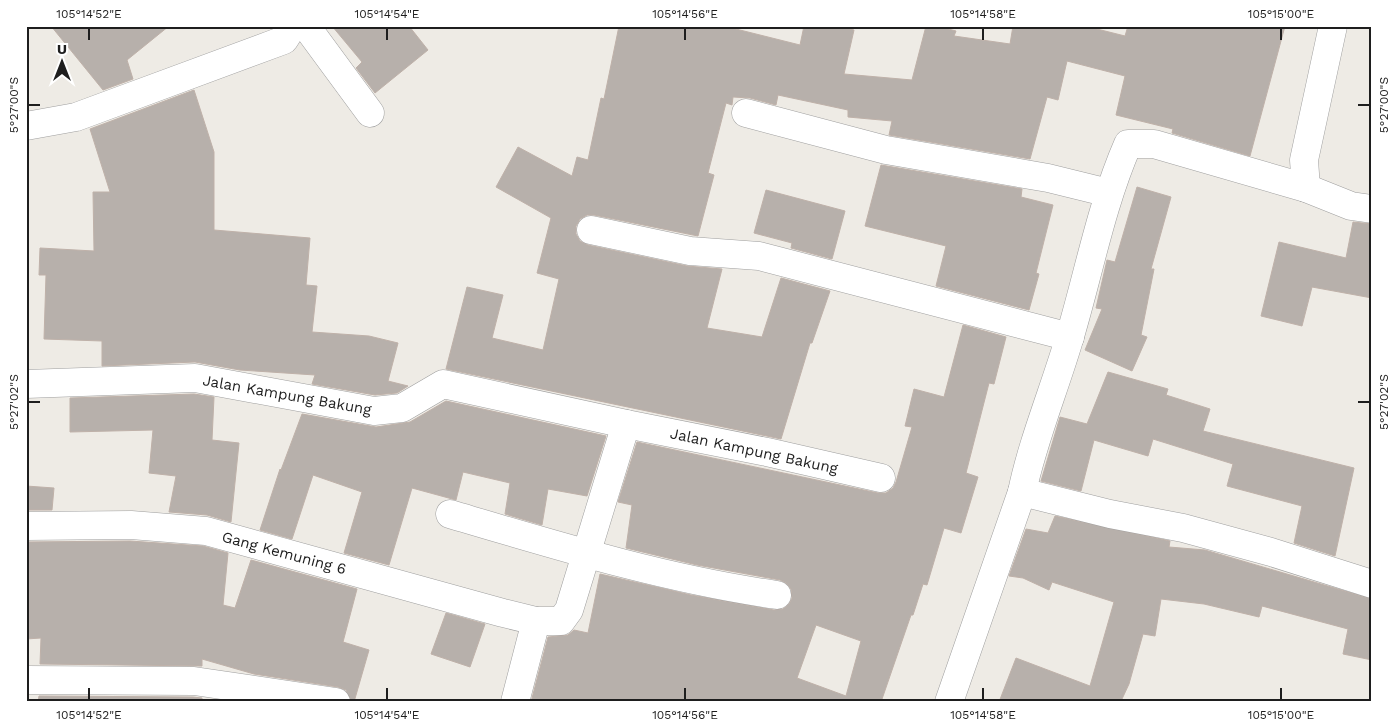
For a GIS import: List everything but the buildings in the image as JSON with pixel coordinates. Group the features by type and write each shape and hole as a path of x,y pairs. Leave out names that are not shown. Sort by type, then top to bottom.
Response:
{"street":[{"path":"1306,188 1304,160 1332,26"},
{"path":"26,126 76,117 294,31 370,112"},
{"path":"746,112 886,150 1048,178 1109,193"},
{"path":"949,702 1022,492 1027,467 1070,337 1109,193 1128,144 1134,142 1154,144 1306,188 1351,206 1372,209"},
{"path":"591,230 690,251 759,256 1070,337"},
{"name":"Jalan Kampung Bakung","path":"26,384 195,378 374,411 402,408 443,384 626,424 767,452 881,478"},
{"path":"514,702 536,621 561,621 567,616 588,555 626,424"},
{"path":"1022,492 1110,514 1183,528 1271,552 1372,584"},
{"path":"450,514 588,555 706,583 777,595"},
{"name":"Gang Kemuning 6","path":"26,526 131,526 206,531 536,621"},
{"path":"26,680 194,681 336,702"}]}
